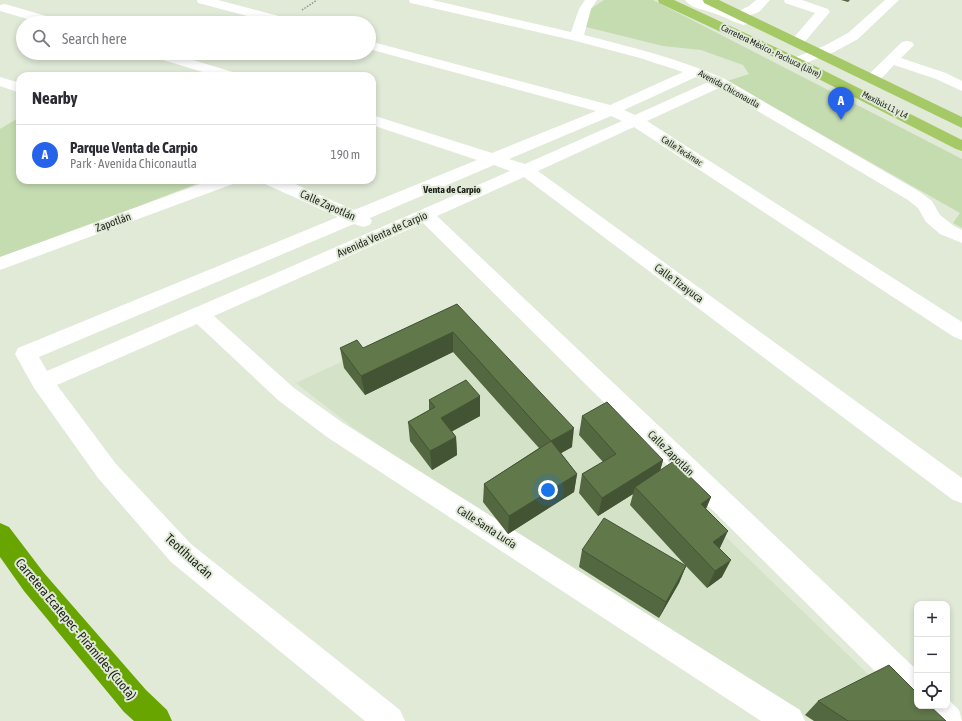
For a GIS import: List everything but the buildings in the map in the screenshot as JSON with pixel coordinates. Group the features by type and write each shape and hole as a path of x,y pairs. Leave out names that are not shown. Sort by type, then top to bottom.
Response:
{"highway":[{"name":"Carretera Ecatepec - Pirámides (Cuota)","path":"0,534 34,582 135,701 156,721"}],"main road":[{"name":"Carretera México - Pachuca (Libre)","path":"664,0 797,62"},
{"name":"Carretera México - Pachuca (Libre)","path":"707,3 740,15 796,42 815,54 872,79 962,123"}],"street":[{"path":"203,0 263,16"},
{"name":"Avenida Chiconautla","path":"415,0 570,36 668,61 697,71 720,82 914,196 926,205 932,218 947,230 962,237"},
{"path":"570,36 591,0"},
{"name":"Mexibús L1 y L4","path":"691,0 707,3 716,9 815,54 962,127"},
{"path":"740,15 754,9 764,0"},
{"path":"790,0 823,12 796,42"},
{"path":"797,62 829,49 854,36 893,0"},
{"name":"Mexibús L1 y L4","path":"707,3 709,12 797,62 962,145"},
{"path":"5,8 32,16"},
{"path":"567,19 570,36"},
{"path":"872,79 907,45"},
{"name":"Calle Tecámac","path":"376,47 611,110 635,121 962,332"},
{"path":"178,60 218,72"},
{"path":"892,60 941,76 962,87"},
{"path":"355,217 493,158 611,110 697,71"},
{"path":"0,81 16,87"},
{"name":"Avenida Venta de Carpio","path":"42,382 200,315 720,82"},
{"name":"Calle Tizayuca","path":"376,121 493,158 526,170 962,492"},
{"name":"Zapotlán","path":"0,264 216,184"},
{"name":"Calle Zapotlán","path":"280,184 355,217 384,233"},
{"name":"Calle Zapotlán","path":"425,215 914,688"},
{"name":"Teotihuacán","path":"355,217 26,354 42,382 108,471 181,553 390,721"},
{"name":"Calle Santa Lucía","path":"200,315 286,394 335,430 789,721"},
{"path":"936,709 948,721"}],"shaded area":[{"path":"604,0 653,0 962,159 962,228 953,223 960,213 727,81 749,74 743,65 701,50 663,46 578,25 580,16"},
{"path":"16,119 16,184 196,184 0,260 0,129"},
{"path":"450,311 569,434 604,414 703,515 874,680 814,721 508,534 351,426 296,383"}],"place":[{"name":"Parque Venta de Carpio","path":"841,120"}],"district":[{"name":"Venta de Carpio","path":"452,189"}]}
